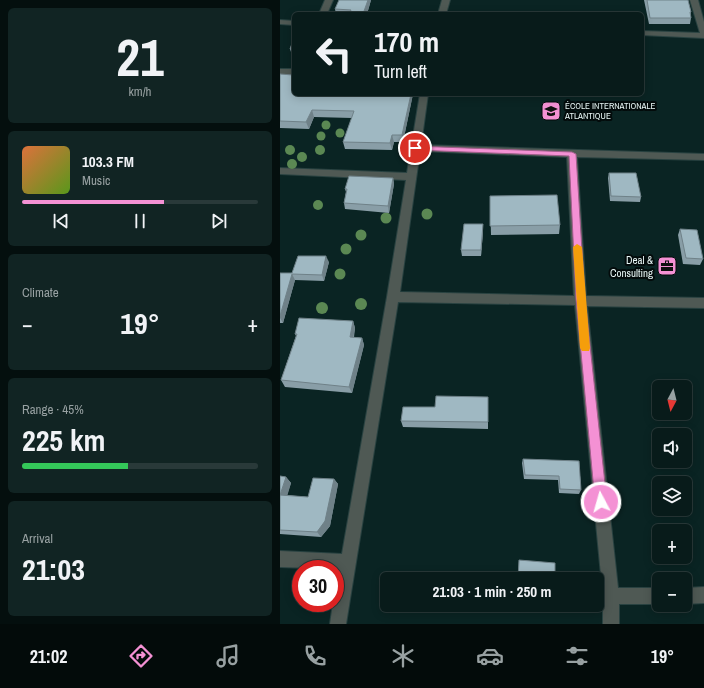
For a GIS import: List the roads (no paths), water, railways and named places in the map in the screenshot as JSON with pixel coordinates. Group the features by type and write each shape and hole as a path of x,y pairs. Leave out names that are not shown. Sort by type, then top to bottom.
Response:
{"street":[{"path":"324,12 329,0"},
{"path":"443,12 446,0"},
{"path":"644,33 704,35 694,0"},
{"path":"280,22 292,23"},
{"path":"280,72 292,72"},
{"path":"338,624 393,296 410,177 424,96"},
{"path":"415,148 704,157"},
{"path":"572,154 580,299 611,596 611,624"},
{"path":"280,171 410,177"},
{"path":"393,296 580,299 704,303"},
{"path":"280,559 348,562"},
{"path":"692,596 704,595"},
{"path":"611,596 652,596"}],"place":[{"name":"ÉCOLE INTERNATIONALE ATLANTIQUE","path":"551,111"},
{"name":"Deal & Consulting","path":"667,266"}]}
